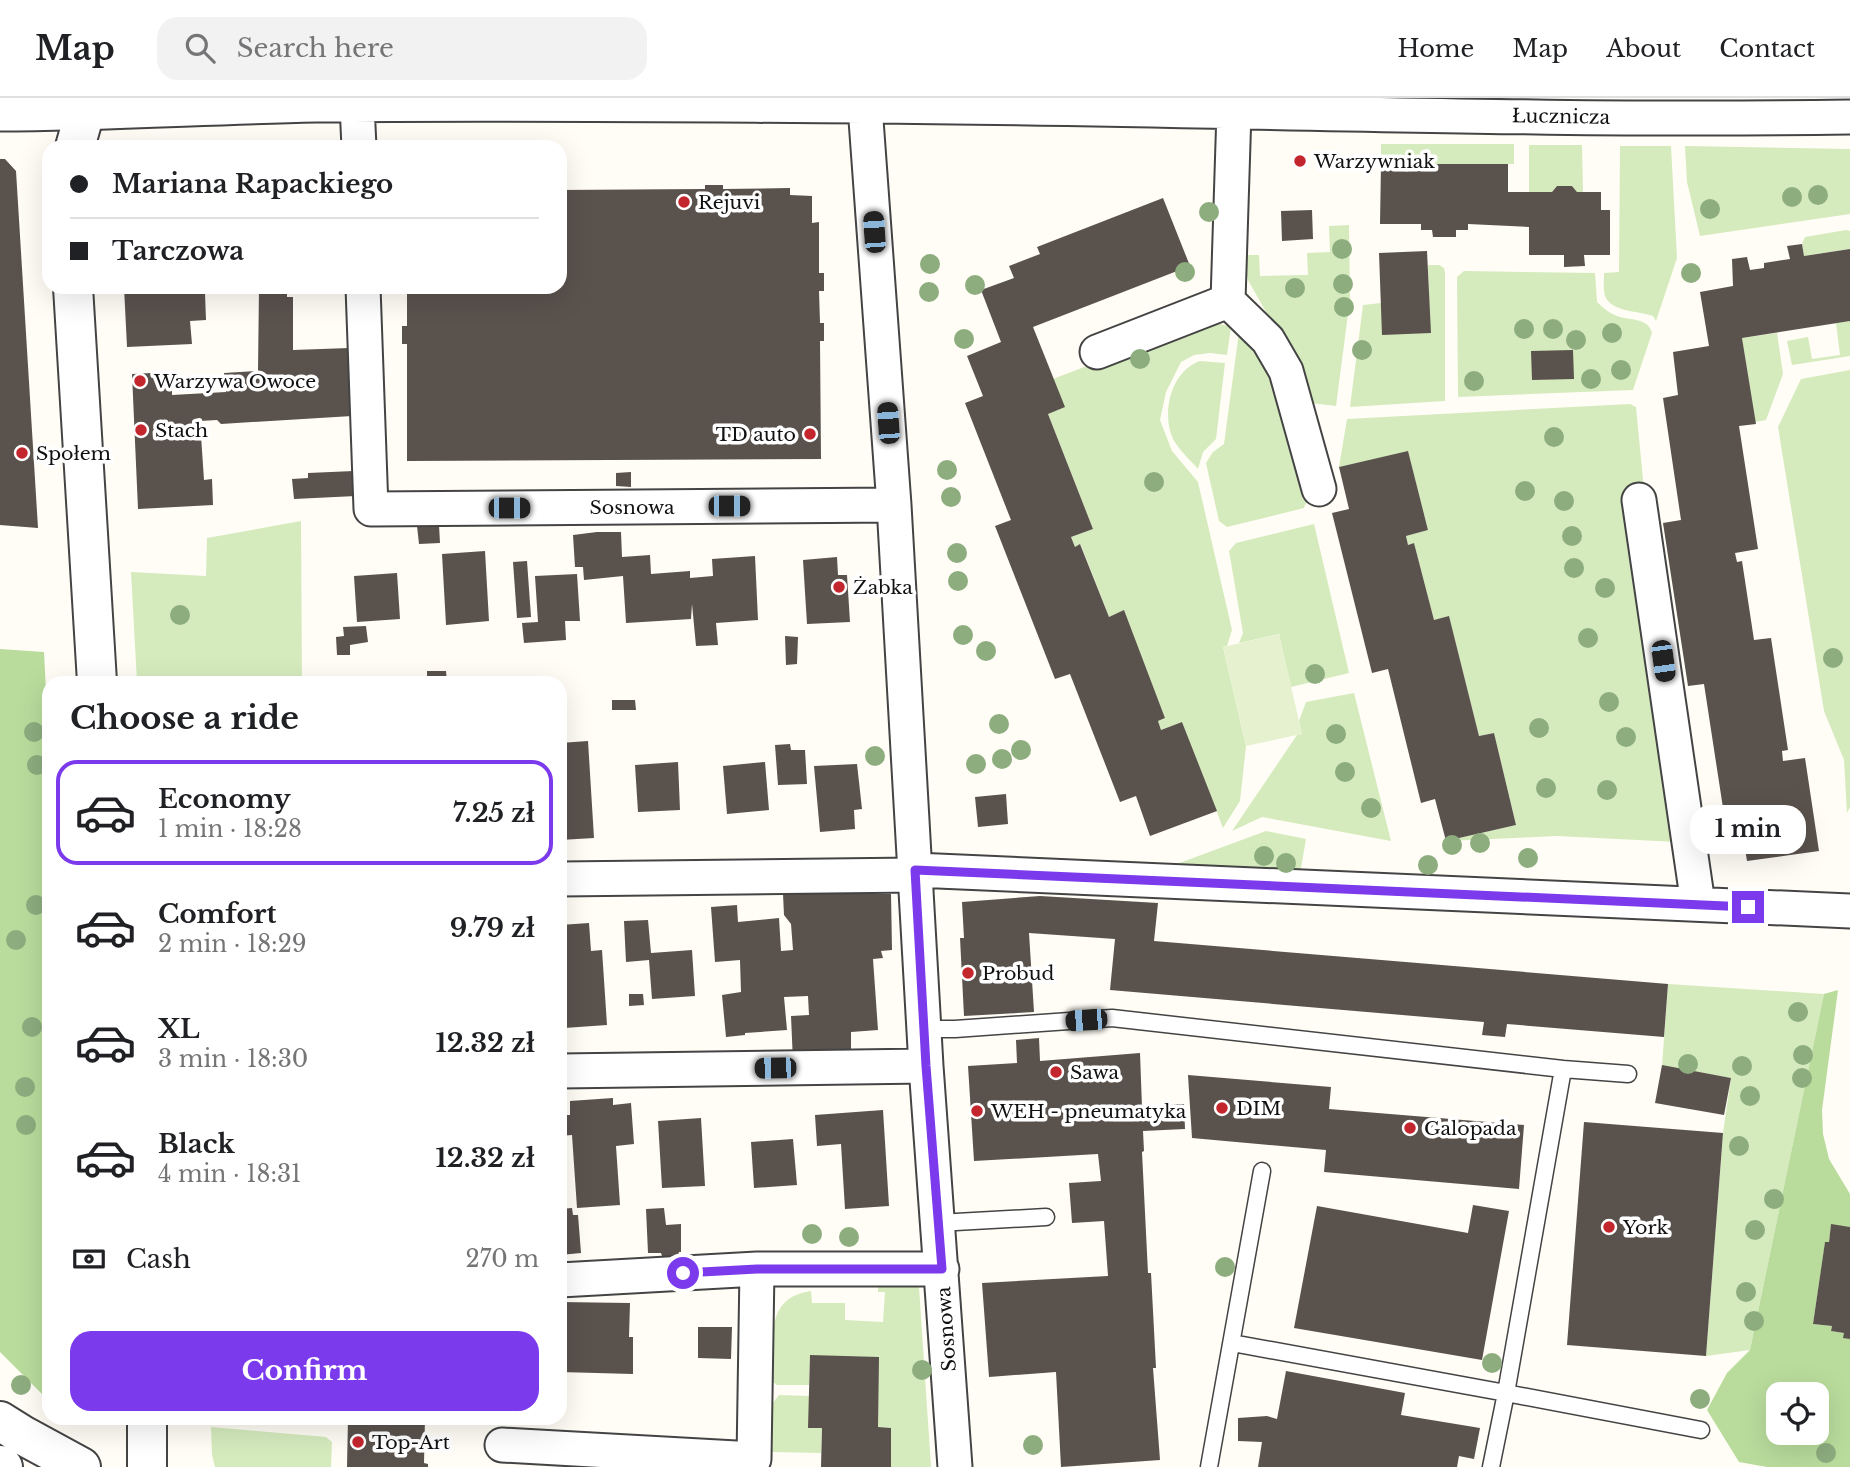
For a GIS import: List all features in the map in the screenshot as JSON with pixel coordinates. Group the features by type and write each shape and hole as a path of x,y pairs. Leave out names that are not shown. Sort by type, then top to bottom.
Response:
{"street":[{"name":"Łucznicza","path":"0,114 563,102 865,106 1115,104 1226,107 1790,108 1850,117"},
{"path":"357,105 359,140"},
{"name":"Sosnowa","path":"865,106 894,505 926,1066 955,1467"},
{"path":"1226,107 1228,301 1268,340 1286,370 1319,489"},
{"path":"73,294 97,676"},
{"name":"Sosnowa","path":"363,294 371,509 894,505"},
{"path":"1097,352 1228,301"},
{"path":"1639,500 1698,904"},
{"path":"567,879 915,872 1850,911"},
{"path":"567,1071 926,1066"},
{"path":"567,1280 757,1269 942,1269"},
{"path":"502,1446 664,1461 754,1460 757,1269"},
{"path":"0,1421 81,1467"},
{"path":"146,1467 147,1425"}],"lane":[{"path":"924,1029 1112,1018 1628,1074"},
{"path":"1491,1467 1563,1069"},
{"path":"1209,1467 1262,1171"},
{"path":"938,1223 1046,1217"},
{"path":"1232,1343 1701,1430"}],"green space":[{"path":"1381,144 1514,144 1514,164 1381,164"},
{"path":"1529,145 1582,145 1583,192 1577,192 1572,186 1557,186 1552,192 1529,192"},
{"path":"1620,146 1671,146 1677,258 1656,321 1653,316 1613,305 1604,293 1604,273 1619,272"},
{"path":"1685,146 1850,149 1850,214 1700,236 1687,182"},
{"path":"1349,225 1350,299 1336,406 1302,402 1280,337 1248,280 1243,255 1259,255 1260,276 1308,275 1307,253 1330,252 1329,226"},
{"path":"1850,231 1850,249 1804,256 1802,244 1805,237"},
{"path":"1428,265 1439,265 1444,268 1445,273 1445,401 1350,407 1363,305 1381,303 1430,333"},
{"path":"1464,271 1595,273 1597,302 1614,315 1647,324 1652,333 1633,390 1458,397 1457,277"},
{"path":"1206,320 1231,327 1227,355 1194,355 1181,362 1166,392 1160,420 1172,451 1198,482 1232,630 1227,646 1223,647 1246,746 1240,801 1223,828 1182,722 1161,730 1158,721 1165,718 1124,611 1109,617 1081,545 1075,547 1071,537 1093,529 1048,414 1053,379"},
{"path":"1850,321 1850,356 1792,365 1787,341 1808,337 1812,359 1840,355 1836,323"},
{"path":"1239,332 1266,351 1308,497 1304,508 1227,527 1219,521 1206,463 1213,452 1224,444"},
{"path":"1777,333 1783,374 1766,420 1755,422 1742,338"},
{"path":"1200,361 1225,363 1216,439 1203,452 1198,469 1173,439 1168,417 1171,394 1176,383 1190,366"},
{"path":"1850,370 1850,807 1847,813 1844,760 1824,711 1778,427 1801,379"},
{"path":"1630,404 1636,407 1678,842 1557,836 1446,841 1516,825 1494,733 1479,736 1449,617 1434,620 1414,543 1408,545 1406,536 1428,530 1408,452 1339,467 1347,419"},
{"path":"301,521 302,676 137,676 131,572 206,576 207,538"},
{"path":"1314,524 1349,673 1291,687 1279,634 1239,643 1243,633 1229,551 1236,543"},
{"path":"1279,634 1302,734 1246,746 1223,647"},
{"path":"0,649 44,652 42,1394 0,1352"},
{"path":"1354,693 1391,841 1262,817 1232,831 1297,735 1302,734 1299,721 1306,702"},
{"path":"1266,831 1306,839 1300,874 1174,865"},
{"path":"1668,984 1824,994 1750,1350 1706,1356 1723,1133 1731,1078 1662,1066"},
{"path":"1838,990 1822,1110 1823,1134 1829,1159 1850,1194 1850,1227 1831,1225 1829,1242 1825,1243 1813,1324 1832,1326 1831,1331 1844,1333 1850,1339 1850,1467 1767,1467 1739,1462 1707,1410 1727,1373 1750,1350 1824,994"},
{"path":"878,1280 915,1282 919,1287 931,1467 891,1467 891,1428 878,1427 810,1355 809,1385 777,1385 772,1381 774,1325 786,1301 811,1291 812,1303 845,1303 845,1320 883,1322 885,1292 878,1292"},
{"path":"779,1395 809,1396 822,1428 821,1453 771,1452 772,1404"},
{"path":"211,1427 326,1437 332,1442 331,1467 215,1467"}],"building":[{"path":"0,159 5,159 16,171 38,528 0,525"},
{"path":"1381,164 1508,164 1508,192 1552,192 1557,186 1572,186 1577,192 1601,192 1601,210 1610,210 1610,255 1584,255 1585,266 1564,267 1564,255 1529,255 1529,227 1468,224 1468,230 1456,230 1456,237 1433,237 1432,230 1421,230 1421,224 1380,224"},
{"path":"705,185 723,185 723,189 790,188 790,195 812,196 812,223 819,222 819,273 824,273 824,291 819,291 820,323 824,323 824,341 820,341 821,459 407,461 407,344 402,344 402,326 407,326 407,294 567,294 567,190 705,189"},
{"path":"1163,198 1190,266 1033,327 1065,407 1048,414 1093,529 1071,537 1075,547 1080,544 1109,617 1124,610 1165,718 1158,721 1161,730 1182,722 1217,811 1150,836 1136,796 1120,802 1070,674 1055,679 995,526 1011,520 965,403 983,396 967,356 1001,342 981,290 1014,278 1009,266 1040,254 1037,247"},
{"path":"1312,210 1313,239 1282,241 1281,211"},
{"path":"1802,244 1804,256 1850,249 1850,321 1742,338 1756,424 1739,426 1758,549 1735,553 1737,562 1742,561 1754,640 1771,638 1788,750 1782,751 1783,761 1805,758 1819,851 1747,861 1740,818 1725,821 1704,684 1688,686 1663,523 1681,520 1663,398 1678,395 1673,352 1709,346 1700,292 1733,286 1732,259 1747,257 1750,270 1764,268 1764,263 1790,259 1787,246"},
{"path":"1427,251 1431,333 1382,335 1379,253"},
{"path":"124,294 205,294 206,320 190,321 192,344 127,347"},
{"path":"259,294 287,294 287,297 293,297 293,350 349,348 352,416 221,424 217,420 200,421 204,480 212,479 213,505 138,509 132,374 172,372 172,395 226,392 224,373 258,371"},
{"path":"1573,350 1574,379 1532,380 1531,351"},
{"path":"1408,451 1428,530 1406,536 1408,545 1414,543 1434,620 1449,616 1479,736 1494,733 1516,825 1446,841 1435,799 1421,803 1388,669 1372,673 1332,513 1349,509 1339,467"},
{"path":"354,471 356,496 294,499 292,479 308,478 308,473"},
{"path":"631,472 631,487 616,486 616,473"},
{"path":"439,525 440,543 419,544 417,526"},
{"path":"621,532 622,557 650,555 651,574 690,571 690,578 713,576 712,559 755,556 758,620 716,623 718,645 696,646 692,604 691,619 626,623 623,576 584,580 583,567 575,567 573,535"},
{"path":"485,551 489,621 446,625 442,554"},
{"path":"837,557 838,575 847,575 850,622 807,624 803,560"},
{"path":"527,561 531,617 517,618 513,562"},
{"path":"397,573 400,619 357,622 354,576"},
{"path":"577,574 580,621 565,621 566,640 524,643 522,623 538,622 535,576"},
{"path":"366,626 368,642 350,645 350,655 337,655 336,637 344,636 343,627"},
{"path":"785,636 798,637 797,664 786,665"},
{"path":"427,671 446,671 446,676 427,676"},
{"path":"612,700 635,700 636,710 612,710"},
{"path":"588,741 594,838 567,840 567,742"},
{"path":"790,744 791,750 805,750 807,784 778,785 775,745"},
{"path":"678,762 680,810 638,812 635,765"},
{"path":"765,762 769,810 727,814 723,766"},
{"path":"857,764 862,809 854,810 855,829 820,832 814,766"},
{"path":"1006,794 1008,824 978,827 975,797"},
{"path":"783,894 891,894 892,950 881,951 883,958 873,959 878,1030 851,1032 851,1056 837,1051 811,1050 812,1062 793,1062 791,1016 809,1015 808,996 784,997 787,1030 726,1037 722,995 741,992 740,960 715,962 711,907 737,905 738,922 779,918 781,951 793,950 791,924 784,915"},
{"path":"1040,896 1158,903 1154,941 1668,984 1664,1037 1507,1024 1505,1037 1482,1035 1484,1022 1110,990 1115,939 1029,933 1034,1012 964,1016 960,938 964,938 962,902"},
{"path":"648,920 651,953 692,950 695,996 652,999 649,960 626,962 624,921"},
{"path":"589,923 591,951 602,950 607,1025 567,1028 567,925"},
{"path":"629,994 643,994 644,1005 629,1006"},
{"path":"1039,1038 1040,1061 1140,1053 1142,1107 1184,1104 1185,1129 1143,1131 1148,1273 1151,1273 1156,1368 1153,1368 1160,1460 1061,1467 1056,1372 989,1377 982,1283 1108,1276 1104,1221 1072,1223 1069,1183 1101,1181 1098,1154 974,1161 968,1066 1017,1063 1016,1040"},
{"path":"1662,1065 1731,1078 1724,1115 1655,1103"},
{"path":"1188,1075 1331,1087 1329,1109 1524,1125 1519,1189 1324,1172 1326,1150 1192,1138"},
{"path":"613,1098 613,1105 631,1103 634,1144 616,1146 620,1205 577,1208 572,1135 567,1135 570,1101"},
{"path":"883,1110 889,1206 845,1209 841,1144 817,1146 815,1115"},
{"path":"701,1118 705,1186 662,1188 658,1121"},
{"path":"1584,1122 1723,1133 1706,1356 1567,1345"},
{"path":"793,1139 797,1185 754,1188 751,1142"},
{"path":"1473,1205 1509,1211 1482,1360 1294,1328 1317,1206 1468,1233"},
{"path":"567,1208 572,1208 573,1215 578,1215 581,1253 567,1254"},
{"path":"664,1208 666,1225 681,1224 681,1252 678,1256 648,1253 646,1209"},
{"path":"1831,1224 1850,1227 1850,1339 1843,1338 1844,1333 1831,1331 1832,1326 1813,1324 1825,1242 1829,1242"},
{"path":"567,1302 630,1303 629,1337 633,1337 633,1374 567,1372"},
{"path":"698,1327 732,1327 731,1359 698,1358"},
{"path":"810,1355 879,1357 878,1427 891,1428 891,1467 821,1467 822,1428 808,1428"},
{"path":"1286,1371 1405,1393 1401,1415 1480,1428 1474,1459 1459,1456 1457,1467 1258,1467 1262,1442 1238,1441 1238,1418 1267,1416 1277,1419"},
{"path":"348,1425 425,1425 424,1463 428,1464 428,1467 347,1467"}],"place":[{"name":"Warzywniak","path":"1300,161"},
{"name":"Rejuvi","path":"684,202"},
{"name":"Warzywa Owoce","path":"140,381"},
{"name":"Stach","path":"141,430"},
{"name":"TD auto","path":"810,434"},
{"name":"Społem","path":"22,453"},
{"name":"Żabka","path":"839,587"},
{"name":"Probud","path":"968,973"},
{"name":"Sawa","path":"1056,1072"},
{"name":"DIM","path":"1222,1108"},
{"name":"WEH - pneumatyka","path":"977,1111"},
{"name":"Galopada","path":"1410,1128"},
{"name":"York","path":"1609,1227"},
{"name":"Top-Art","path":"358,1442"}],"route":[{"path":"683,1273 757,1269 942,1269 926,1066 915,870 1748,907"}]}
